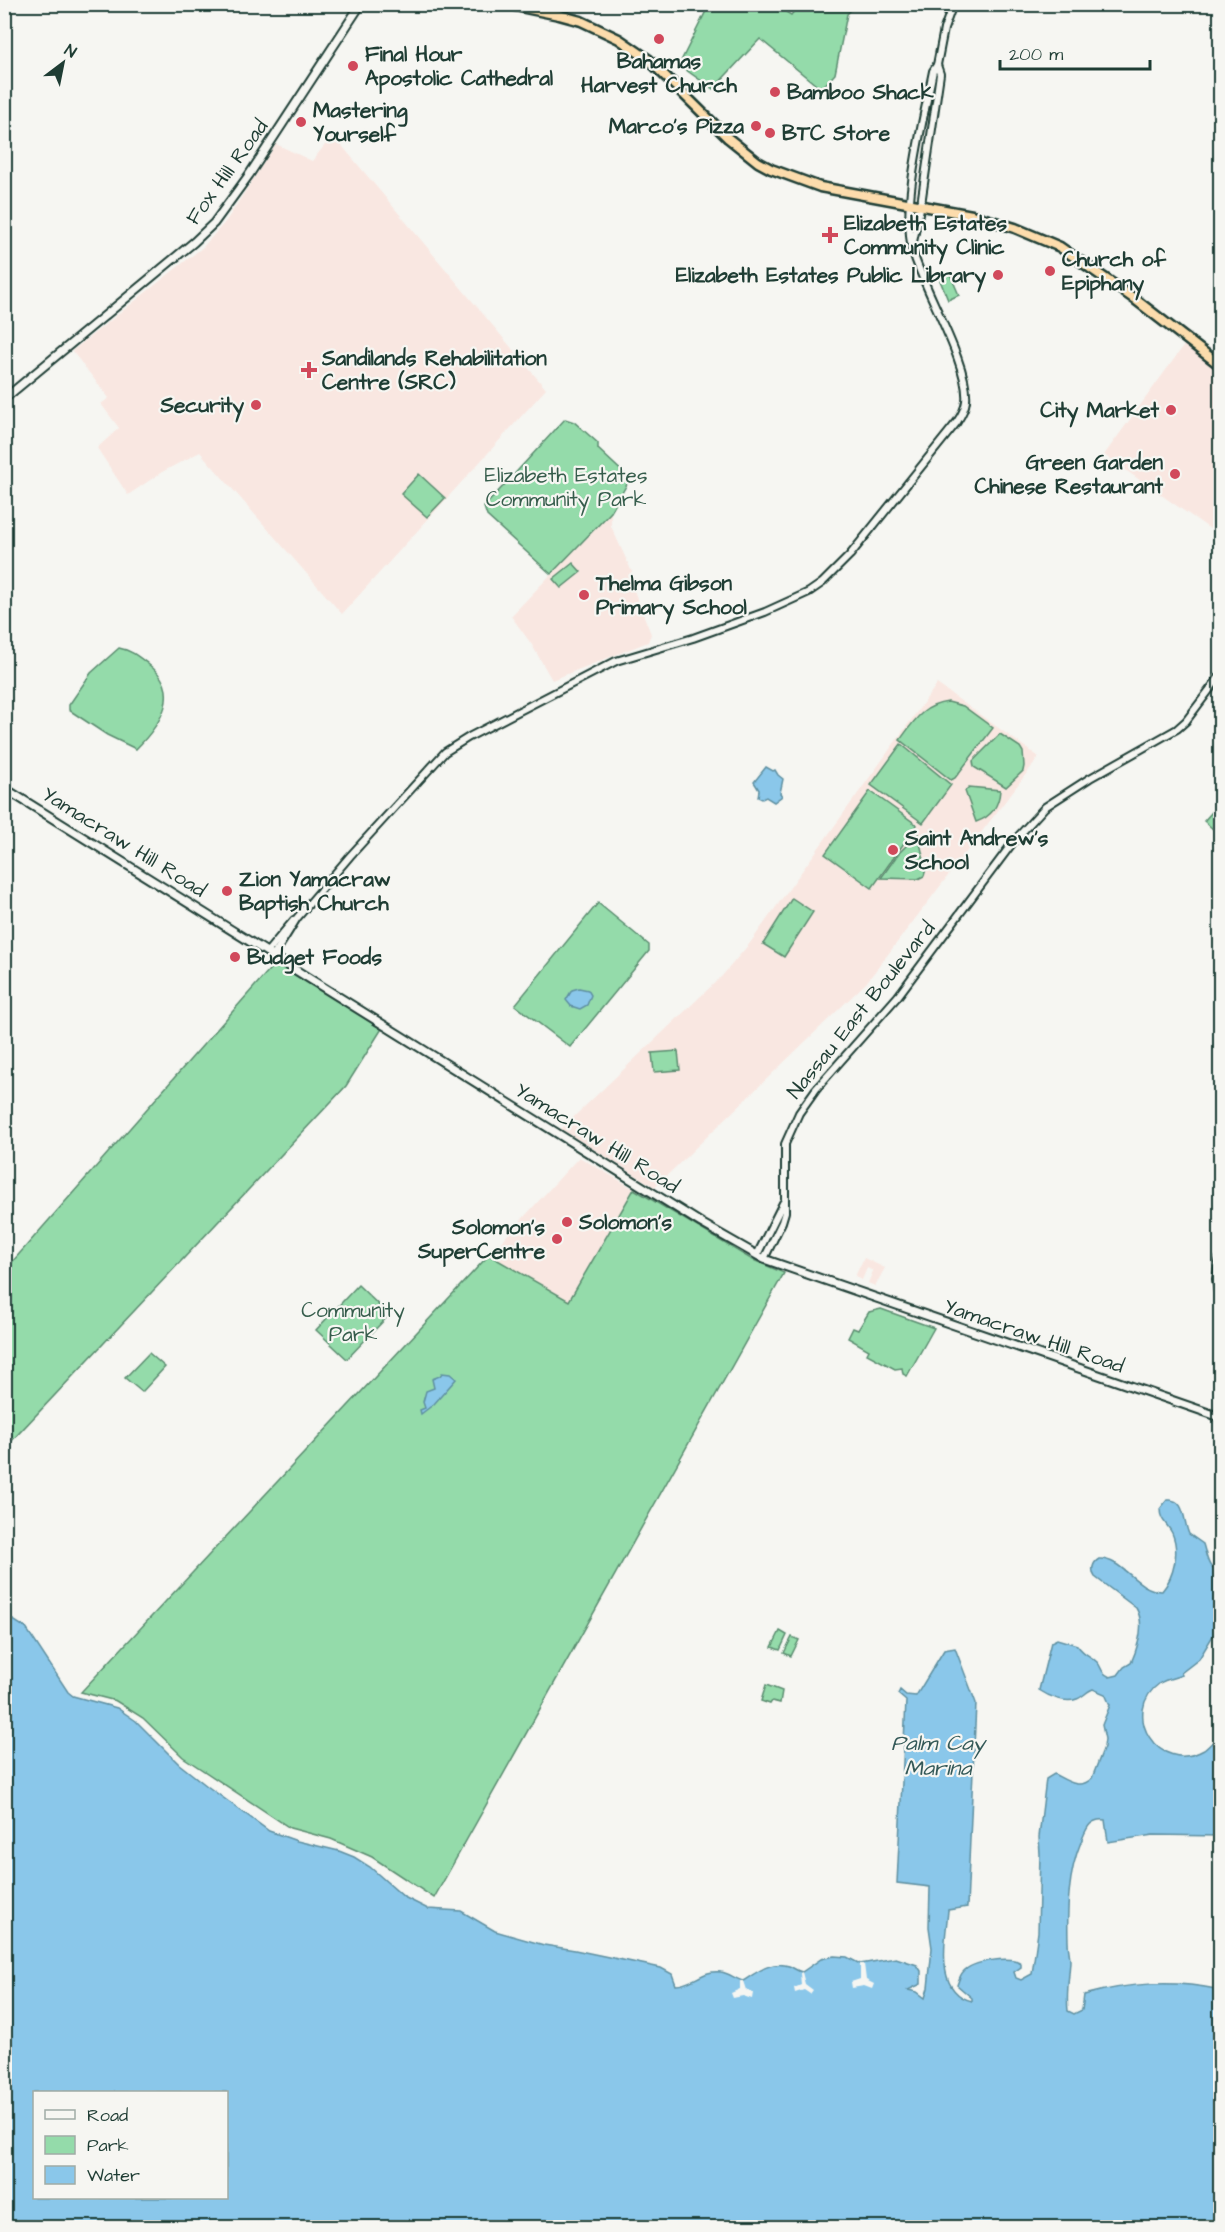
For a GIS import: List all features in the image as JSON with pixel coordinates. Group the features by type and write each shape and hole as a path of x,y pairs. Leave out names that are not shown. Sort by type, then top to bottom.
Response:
{"highway":[{"path":"505,4 581,21 619,39 648,59 747,155 771,169 820,187 972,215 1015,228 1060,247 1136,300 1221,365"}],"main road":[{"name":"Fox Hill Road","path":"4,399 214,223 249,175 361,4"},
{"name":"Yamacraw Hill Road","path":"4,788 760,1257 985,1337 1221,1417"}],"street":[{"path":"271,953 297,918 354,851 452,747 616,661 693,638 765,612 809,592 837,570 957,422 966,403 965,384 958,361 919,272 912,248 908,220 933,71 937,65 944,29 953,4"},
{"path":"912,248 921,204 940,74 937,65"},
{"name":"Nassau East Boulevard","path":"760,1257 782,1222 785,1212 785,1144 799,1113 816,1089 898,996 1014,841 1045,807 1089,778 1177,729 1186,721 1221,676"},
{"path":"1221,1258 1216,1279 1221,1307"}],"shaded area":[{"name":"Sandilands Rehabilitation Centre (SRC)","path":"333,135 546,389 342,614 200,452 162,472 128,495 97,448 119,428 101,404 109,398 72,351 203,247 226,221 276,144 312,161"},
{"path":"1185,344 1220,370 1220,515 1210,529 1104,455"},
{"name":"Thelma Gibson Primary School","path":"611,512 611,526 632,572 628,575 651,634 648,642 552,680 532,645 511,616"},
{"name":"Saint Andrew's School","path":"937,684 1039,757 866,983 655,1187 561,1129 722,976 750,943"},
{"name":"Solomon's","path":"579,1157 634,1189 569,1301 489,1255"},
{"path":"864,1258 885,1268 875,1286 868,1283 873,1271 867,1268 862,1280 855,1276"}],"green space":[{"path":"709,5 774,5 791,15 799,5 856,5 847,14 835,74 821,89 760,39 713,89 679,65"},
{"path":"950,274 959,295 948,300 939,278"},
{"name":"Elizabeth Estates Community Park","path":"565,419 574,422 598,443 598,449 630,479 611,512 551,574 487,516 484,507"},
{"path":"419,474 445,498 427,517 401,494"},
{"path":"573,563 581,572 561,588 553,579"},
{"path":"119,648 131,652 148,664 159,674 165,685 166,696 160,719 136,749 107,735 69,710 69,705 91,673"},
{"path":"948,702 963,706 993,728 955,778 951,780 900,740 926,710"},
{"path":"1000,734 1020,747 1023,752 1023,771 1006,787 974,767 973,761"},
{"path":"901,744 951,785 923,823 871,785"},
{"path":"969,787 1000,790 993,810 976,822 965,791"},
{"path":"870,791 917,825 872,888 825,854"},
{"path":"1220,803 1220,823 1214,830 1204,821"},
{"path":"918,834 926,869 924,876 918,879 881,878 898,854"},
{"path":"792,898 813,912 784,957 763,944"},
{"path":"598,903 649,945 649,951 570,1047 515,1005"},
{"path":"277,961 383,1027 346,1086 5,1448 5,1270"},
{"path":"678,1051 680,1070 654,1072 652,1053"},
{"path":"634,1189 751,1259 784,1273 434,1898 372,1857 331,1839 290,1828 183,1757 143,1718 116,1701 81,1692 489,1255 569,1301"},
{"name":"Community Park","path":"358,1285 389,1315 347,1359 316,1330"},
{"path":"881,1309 934,1328 907,1376 903,1374 902,1368 895,1369 867,1354 869,1350 848,1338 853,1328 858,1330 869,1312"},
{"path":"149,1353 165,1367 142,1392 125,1378"},
{"path":"780,1631 787,1635 780,1650 772,1647"},
{"path":"792,1637 799,1640 791,1656 784,1653"},
{"path":"766,1685 782,1691 780,1703 772,1701 770,1704 761,1701"}],"water":[{"path":"766,767 775,770 783,779 780,793 782,796 774,802 766,797 762,799 758,797 759,790 754,782"},
{"path":"579,988 588,990 591,995 587,1005 580,1009 571,1006 566,1000 572,990"},
{"path":"442,1373 450,1374 456,1379 434,1404 421,1414 420,1410 425,1408 423,1402 426,1391 434,1388 432,1379"},
{"name":"Palm Cay Marina","path":"1167,1500 1178,1503 1189,1534 1203,1544 1210,1565 1220,1572 1220,1624 1199,1659 1181,1673 1182,1675 1165,1680 1148,1695 1143,1709 1144,1724 1149,1737 1159,1748 1172,1755 1187,1756 1204,1750 1220,1734 1220,1836 1153,1835 1108,1842 1105,1820 1095,1821 1089,1826 1073,1866 1069,1891 1070,1961 1067,2005 1068,2011 1074,2014 1082,2010 1084,1995 1133,1985 1183,1984 1216,1989 1220,1995 1220,2227 5,2227 4,1614 26,1628 68,1692 73,1696 117,1708 136,1721 179,1764 269,1831 354,1857 370,1867 404,1897 428,1909 461,1911 495,1931 544,1945 661,1968 672,1974 676,1985 715,1972 724,1973 743,1981 765,1968 777,1965 789,1966 802,1972 821,1959 834,1956 847,1957 860,1964 896,1958 917,1965 921,1971 921,1984 908,1990 917,1992 925,1998 932,1948 929,1927 930,1887 897,1883 906,1701 898,1694 900,1690 906,1695 916,1696 944,1650 955,1648 976,1703 967,1907 948,1910 944,1949 947,1976 952,1987 960,1996 972,2001 972,1998 957,1985 963,1972 974,1965 992,1960 1009,1959 1021,1963 1021,1967 1014,1972 1016,1978 1021,1980 1032,1974 1038,1932 1039,1837 1046,1779 1054,1774 1073,1783 1087,1782 1092,1778 1104,1747 1102,1725 1110,1705 1105,1694 1093,1689 1079,1698 1067,1701 1039,1690 1051,1642 1057,1639 1077,1645 1110,1677 1118,1675 1124,1667 1131,1663 1140,1636 1139,1614 1136,1608 1095,1577 1093,1567 1099,1559 1108,1560 1145,1586 1162,1591 1173,1571 1176,1548 1172,1533 1160,1509"}],"pier":[{"path":"860,1964 864,1964 866,1980 874,1984 872,1989 864,1986 852,1988 851,1982 860,1979"},
{"path":"802,1972 805,1984 813,1990 810,1994 804,1990 795,1993 794,1988 801,1985 800,1973"},
{"path":"740,1981 743,1981 746,1990 753,1993 752,1999 743,1996 733,1998 731,1993 740,1989"}],"place":[{"name":"Bahamas Harvest Church","path":"659,39"},
{"name":"Final Hour Apostolic Cathedral","path":"353,66"},
{"name":"Bamboo Shack","path":"775,92"},
{"name":"Mastering Yourself","path":"301,122"},
{"name":"Marco's Pizza","path":"756,126"},
{"name":"BTC Store","path":"770,133"},
{"name":"Elizabeth Estates Community Clinic","path":"830,235"},
{"name":"Church of Epiphany","path":"1050,271"},
{"name":"Elizabeth Estates Public Library","path":"998,275"},
{"name":"Sandilands Rehabilitation Centre (SRC)","path":"309,370"},
{"name":"Security","path":"256,405"},
{"name":"City Market","path":"1171,410"},
{"name":"Green Garden Chinese Restaurant","path":"1175,474"},
{"name":"Thelma Gibson Primary School","path":"584,595"},
{"name":"Saint Andrew's School","path":"893,850"},
{"name":"Zion Yamacraw Baptish Church","path":"227,891"},
{"name":"Budget Foods","path":"235,957"},
{"name":"Solomon's","path":"567,1222"},
{"name":"Solomon's SuperCentre","path":"557,1239"}]}
